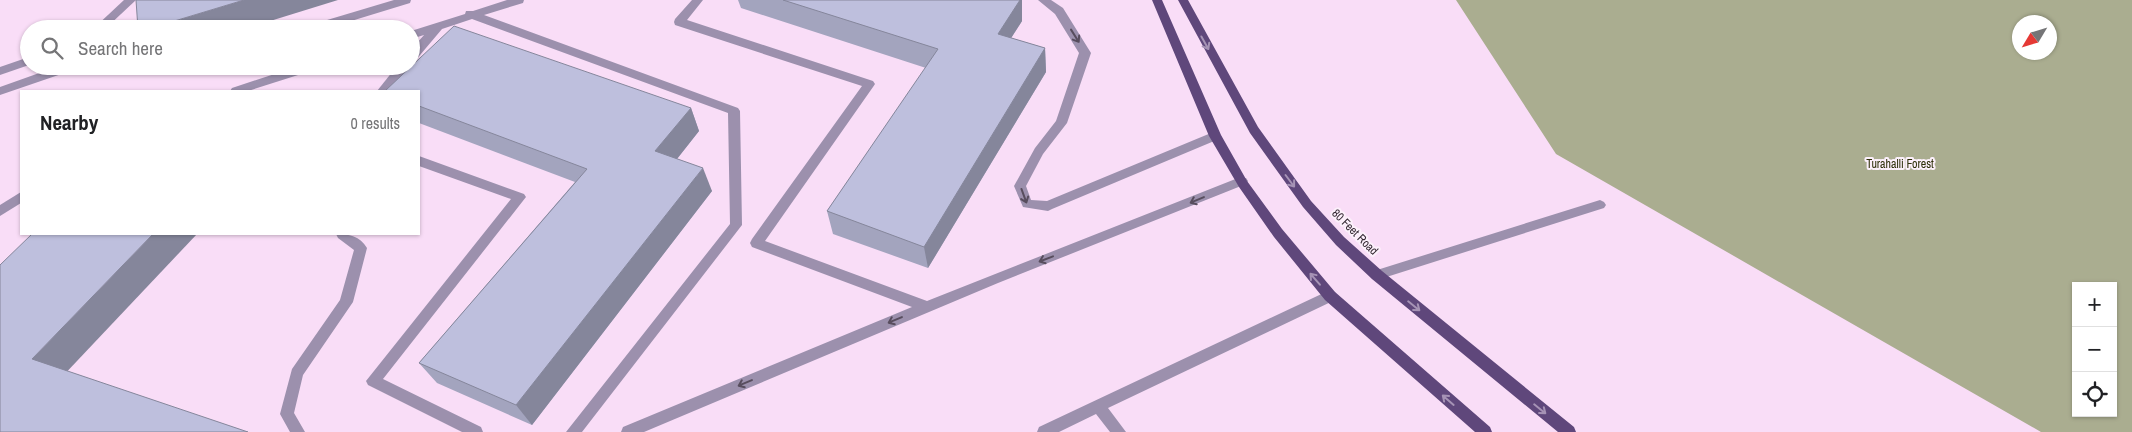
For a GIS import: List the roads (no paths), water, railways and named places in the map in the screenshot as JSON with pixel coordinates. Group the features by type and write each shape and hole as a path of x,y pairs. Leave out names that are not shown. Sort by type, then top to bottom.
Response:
{"main road":[{"path":"1157,0 1215,136 1242,181 1278,233 1330,296 1485,432"},
{"name":"80 Feet Road","path":"1183,0 1254,130 1307,204 1340,241 1377,275 1568,432"}],"street":[{"path":"109,20 132,0"},
{"path":"340,20 406,0"},
{"path":"420,32 470,14 519,0"},
{"path":"698,0 679,22 869,84 756,243 928,307"},
{"path":"1043,0 1059,11 1085,53 1061,123 1039,151 1020,186 1027,204 1048,206 1215,136"},
{"path":"470,14 734,111 736,225 573,432"},
{"path":"420,47 438,26"},
{"path":"0,71 20,64"},
{"path":"0,91 46,75"},
{"path":"239,90 285,75"},
{"path":"384,90 396,75"},
{"path":"420,161 520,197 373,382 476,432"},
{"path":"628,432 928,307 1242,181"},
{"path":"0,211 20,198"},
{"path":"1377,275 1600,205"},
{"path":"298,432 287,414 297,373 346,302 361,248 343,235"},
{"path":"1044,432 1330,296"},
{"path":"1099,407 1119,432"}],"park label":[{"name":"Turahalli Forest","path":"1900,164"}]}
